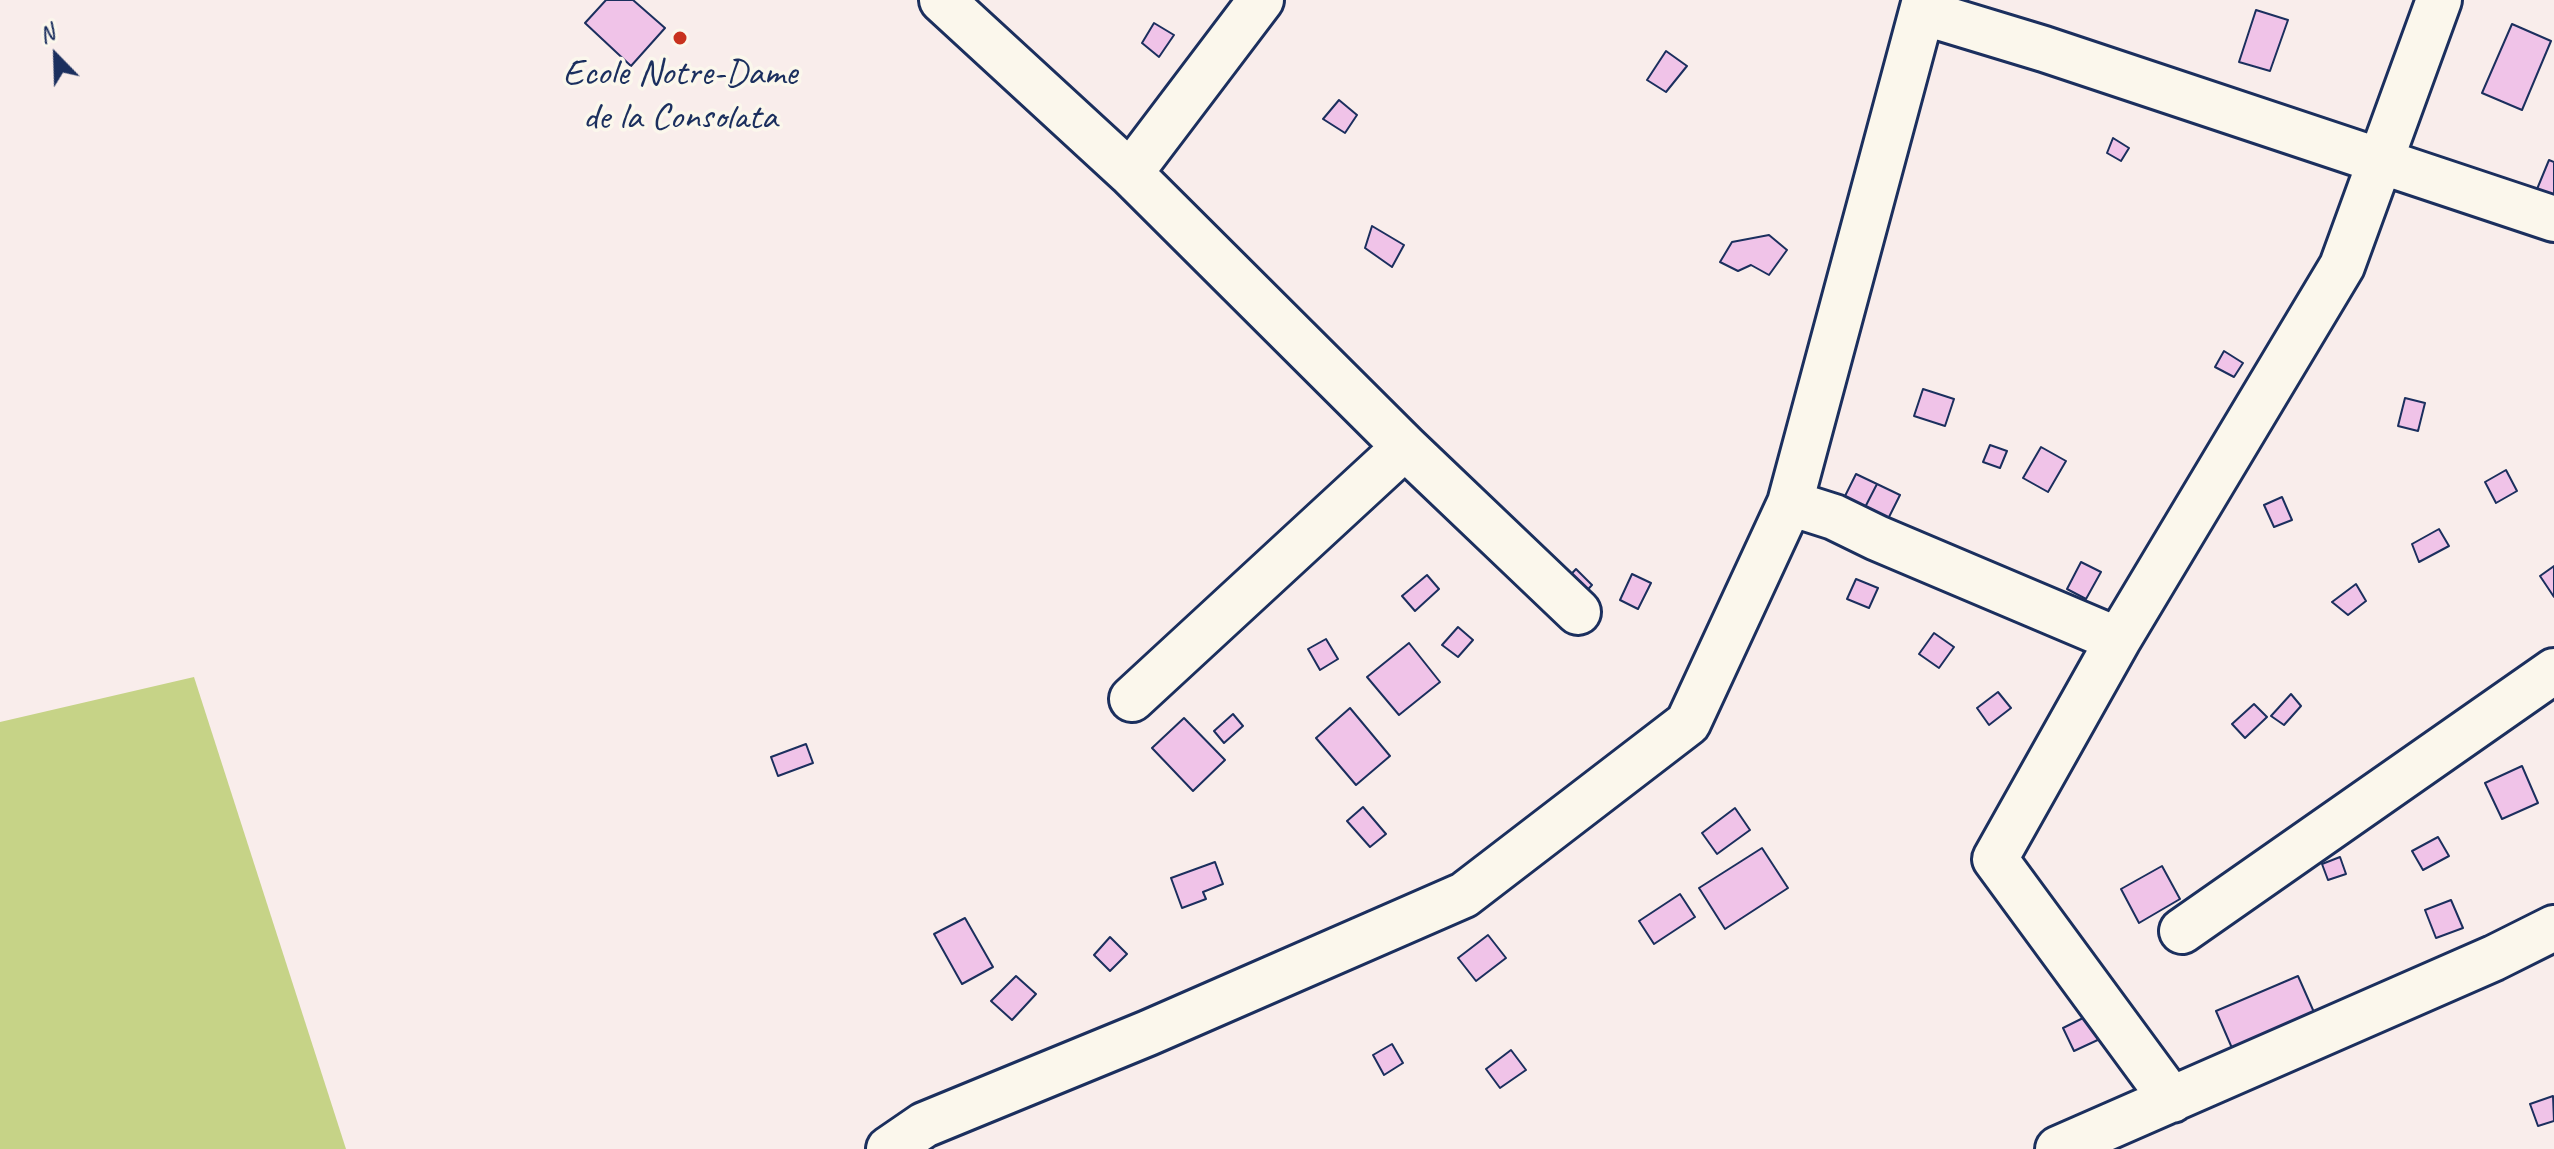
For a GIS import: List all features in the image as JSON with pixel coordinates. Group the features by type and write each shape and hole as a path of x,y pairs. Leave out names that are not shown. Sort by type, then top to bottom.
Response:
{"street":[{"path":"1130,173 1261,0"},
{"path":"2172,1100 1995,859 2118,640 2342,266 2439,0"},
{"path":"889,1149 924,1125 1148,1033 1464,895 1688,723 1790,503 1924,6 2554,219"},
{"path":"961,7 1405,447 1578,612"},
{"path":"1132,699 1405,447"},
{"path":"1790,503 1834,517 2118,640"},
{"path":"2182,931 2554,671"},
{"path":"2058,1149 2494,958 2554,928"}],"green space":[{"path":"194,677 346,1149 0,1149 0,722"}],"building":[{"path":"606,0 633,0 665,28 631,66 585,23"},
{"path":"2256,10 2288,20 2270,71 2239,62"},
{"path":"1154,23 1174,35 1159,57 1142,43"},
{"path":"2512,24 2551,41 2522,110 2482,93"},
{"path":"1666,51 1687,66 1666,92 1647,80"},
{"path":"1339,100 1357,115 1345,133 1323,119"},
{"path":"2113,138 2129,148 2121,161 2107,153"},
{"path":"2549,160 2554,162 2554,202 2535,194"},
{"path":"1372,226 1404,245 1392,267 1365,248"},
{"path":"1769,235 1787,250 1769,275 1751,265 1738,271 1720,262 1732,242"},
{"path":"2224,351 2243,363 2234,377 2215,367"},
{"path":"1923,389 1954,399 1945,426 1914,416"},
{"path":"2405,398 2425,403 2418,431 2398,426"},
{"path":"1990,445 2007,451 2000,468 1983,462"},
{"path":"2041,447 2066,461 2048,492 2023,478"},
{"path":"2506,470 2517,491 2496,503 2485,482"},
{"path":"1856,474 1877,484 1859,519 1838,510"},
{"path":"1877,484 1900,495 1882,531 1859,519"},
{"path":"2282,497 2292,520 2274,527 2264,505"},
{"path":"2439,529 2449,546 2419,562 2412,544"},
{"path":"2081,562 2101,572 2086,599 2067,589"},
{"path":"2554,566 2554,597 2540,576"},
{"path":"1576,569 1592,585 1579,599 1563,583"},
{"path":"1632,574 1651,583 1638,609 1620,600"},
{"path":"1427,575 1439,589 1415,611 1402,596"},
{"path":"1856,579 1878,588 1869,608 1847,599"},
{"path":"2356,584 2366,601 2348,615 2332,602"},
{"path":"1458,627 1473,640 1458,657 1442,645"},
{"path":"1934,633 1954,647 1939,668 1919,654"},
{"path":"1326,639 1338,659 1320,670 1308,649"},
{"path":"1409,643 1440,682 1399,715 1367,677"},
{"path":"1998,692 2011,708 1989,725 1977,708"},
{"path":"2291,694 2301,706 2284,725 2271,716"},
{"path":"2254,704 2267,717 2245,738 2232,724"},
{"path":"1350,708 1390,756 1356,785 1316,738"},
{"path":"1233,714 1243,726 1224,743 1214,731"},
{"path":"1184,718 1225,760 1193,791 1152,748"},
{"path":"806,744 813,763 778,776 771,757"},
{"path":"2522,766 2538,803 2502,819 2485,783"},
{"path":"1363,807 1386,834 1370,847 1347,821"},
{"path":"1735,808 1750,830 1717,854 1702,833"},
{"path":"2438,837 2449,856 2423,870 2412,851"},
{"path":"1762,848 1788,888 1725,929 1699,888"},
{"path":"2340,857 2346,874 2328,880 2322,864"},
{"path":"1215,862 1223,884 1203,892 1206,899 1182,908 1171,878"},
{"path":"2162,866 2180,899 2139,923 2121,889"},
{"path":"1680,894 1695,917 1654,944 1639,921"},
{"path":"2451,900 2463,928 2436,938 2425,910"},
{"path":"965,918 993,967 962,984 934,934"},
{"path":"1488,935 1506,958 1476,981 1458,958"},
{"path":"1110,937 1127,954 1110,971 1094,955"},
{"path":"1016,976 1036,994 1012,1020 991,1001"},
{"path":"2298,976 2317,1019 2235,1055 2216,1011"},
{"path":"2091,1014 2102,1038 2074,1051 2063,1028"},
{"path":"1392,1044 1403,1063 1384,1075 1373,1055"},
{"path":"1511,1050 1526,1070 1500,1088 1486,1069"},
{"path":"2553,1096 2554,1121 2538,1126 2530,1104"}],"place":[{"name":"Ecole Notre-Dame de la Consolata","path":"680,38"}]}
